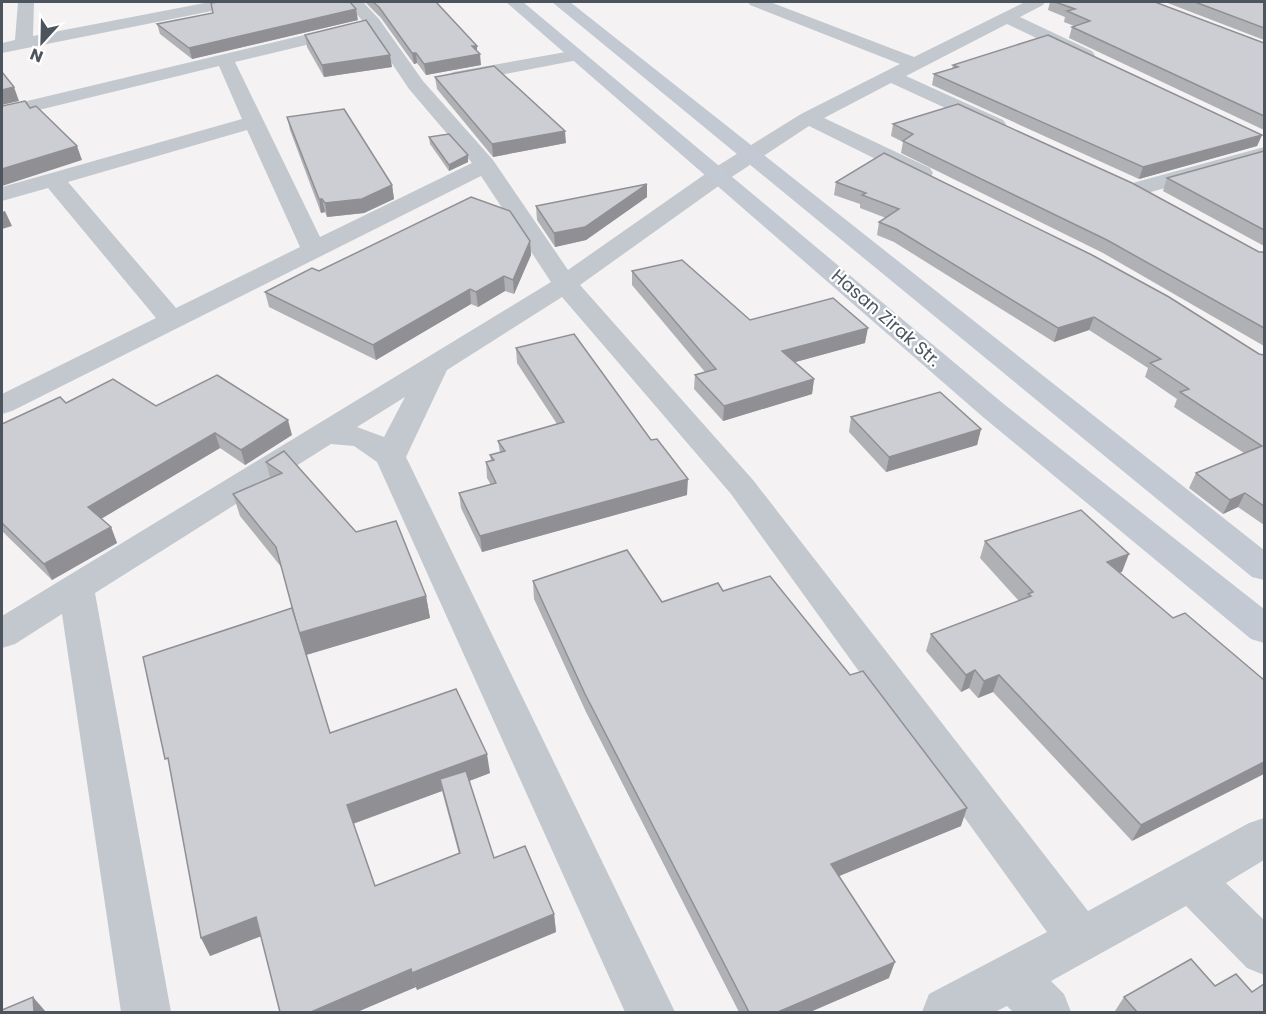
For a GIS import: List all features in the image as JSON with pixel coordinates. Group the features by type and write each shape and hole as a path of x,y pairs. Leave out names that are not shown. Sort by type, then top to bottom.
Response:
{"main road":[{"name":"Hasan Zirak Str.","path":"514,2 994,411 1264,629"},
{"path":"560,2 1264,568"}],"street":[{"path":"24,44 26,2"},
{"path":"2,48 184,6 232,2"},
{"path":"354,2 373,23 416,85 485,165 565,284 742,487 1081,940"},
{"path":"756,2 913,63"},
{"path":"2,634 565,284 719,175 808,118 888,75 1037,2"},
{"path":"1006,17 1103,63"},
{"path":"2,113 373,23"},
{"path":"416,85 577,55"},
{"path":"225,60 314,250"},
{"path":"888,75 1018,134"},
{"path":"808,118 948,185"},
{"path":"2,194 253,122"},
{"path":"1137,189 1261,143"},
{"path":"2,405 485,165"},
{"path":"53,179 172,321"},
{"path":"1115,179 1166,205"},
{"path":"390,457 435,365"},
{"path":"321,434 356,435 370,439 390,457 650,1012"},
{"path":"76,588 147,1012"},
{"path":"947,1012 1191,880 1264,837"},
{"path":"1191,880 1264,952"},
{"path":"1013,977 1046,1012"}],"building":[{"path":"350,2 356,9 189,48 157,24 213,13 211,3"},
{"path":"373,2 436,2 477,46 472,46 480,54 424,64 416,53 412,53"},
{"path":"1055,2 1155,2 1264,43 1264,116 1072,27 1090,21 1067,11 1075,9"},
{"path":"1195,2 1264,2 1264,28"},
{"path":"366,20 390,55 322,65 305,35"},
{"path":"1048,35 1262,135 1143,167 934,74 958,67 953,65"},
{"path":"494,66 565,131 492,144 435,77"},
{"path":"2,72 14,87 2,90"},
{"path":"25,101 30,108 36,106 77,146 2,169 2,106"},
{"path":"958,104 1132,183 1259,252 1264,252 1264,328 1107,240 903,141 913,134 893,124"},
{"path":"344,109 392,185 362,199 325,203 319,199 287,117"},
{"path":"449,134 468,155 449,165 429,137"},
{"path":"1264,151 1264,230 1167,178"},
{"path":"884,153 1092,255 1169,297 1264,355 1264,506 1245,493 1230,500 1196,473 1262,446 1180,392 1189,389 1150,363 1161,359 1094,317 1058,328 896,229 879,222 899,209 836,182"},
{"path":"647,184 585,227 554,233 536,206"},
{"path":"471,197 510,211 530,241 513,280 504,276 476,292 470,289 373,345 265,292 312,268 319,271"},
{"path":"682,260 750,320 833,298 868,328 782,351 814,379 724,406 695,375 716,369 632,271"},
{"path":"574,334 651,440 657,439 688,479 480,536 459,493 496,483 486,462 494,460 490,455 505,451 498,441 564,422 516,348"},
{"path":"217,375 288,420 241,450 215,433 88,507 111,527 44,564 2,523 2,424 60,397 66,403 113,379 156,406"},
{"path":"940,392 981,429 889,457 851,417"},
{"path":"284,451 356,532 396,521 426,596 299,633 276,547 233,494 282,473 266,462"},
{"path":"1081,510 1129,554 1107,562 1173,618 1185,613 1264,680 1264,762 1141,825 999,675 984,681 975,670 966,675 931,634 1031,596 1028,594 1033,592 985,541"},
{"path":"627,550 662,602 718,583 723,591 770,576 850,675 863,671 967,808 831,864 895,962 778,1012 749,1012 585,694 533,581"},
{"path":"292,608 330,733 456,689 487,754 347,805 375,886 460,853 440,779 466,771 494,858 525,846 554,914 412,973 411,969 311,1012 280,1012 256,917 201,938 168,758 165,759 143,657"},
{"path":"1191,959 1215,986 1236,974 1252,992 1264,984 1264,1012 1137,1012 1124,997"},
{"path":"33,997 34,1012 2,1012 2,1010"}]}
